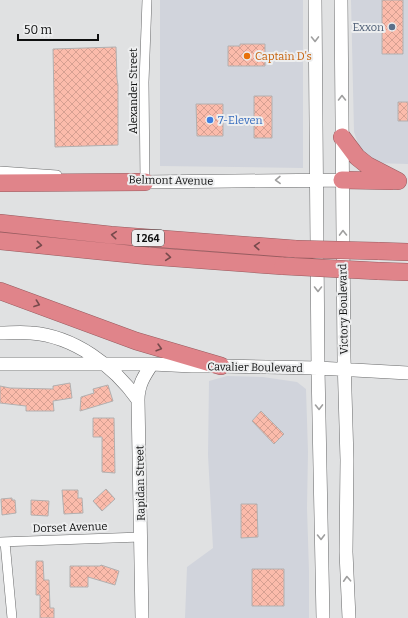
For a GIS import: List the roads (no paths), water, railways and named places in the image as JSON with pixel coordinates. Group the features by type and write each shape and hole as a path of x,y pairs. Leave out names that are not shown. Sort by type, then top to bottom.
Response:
{"highway":[{"path":"342,137 357,157 367,166 403,181"},
{"path":"342,180 403,181"},
{"path":"0,183 145,182"},
{"name":"I 264","path":"0,223 111,235 296,249 408,252"},
{"name":"I 264","path":"0,241 156,256 283,266 408,272"},
{"path":"0,291 136,341 221,366"}],"main road":[{"path":"315,0 318,368 323,618"},
{"name":"Victory Boulevard","path":"341,0 344,370 347,460 346,552 349,618"},
{"name":"Belmont Avenue","path":"145,182 342,180"},
{"path":"0,333 31,333 52,337 83,350 115,373 129,386 138,400"},
{"name":"Cavalier Boulevard","path":"0,364 152,364 318,368 408,373"},
{"name":"Rapidan Street","path":"142,618 138,390 142,379 152,364"}],"street":[{"name":"Alexander Street","path":"145,182 144,82 147,0"},
{"name":"Belmont Avenue","path":"0,172 79,176 145,182"},
{"name":"Dorset Avenue","path":"3,542 141,537"},
{"path":"3,542 12,618"}],"place":[{"name":"Exxon","path":"392,27"},
{"name":"Captain D's","path":"247,56"},
{"name":"7-Eleven","path":"210,120"}]}
